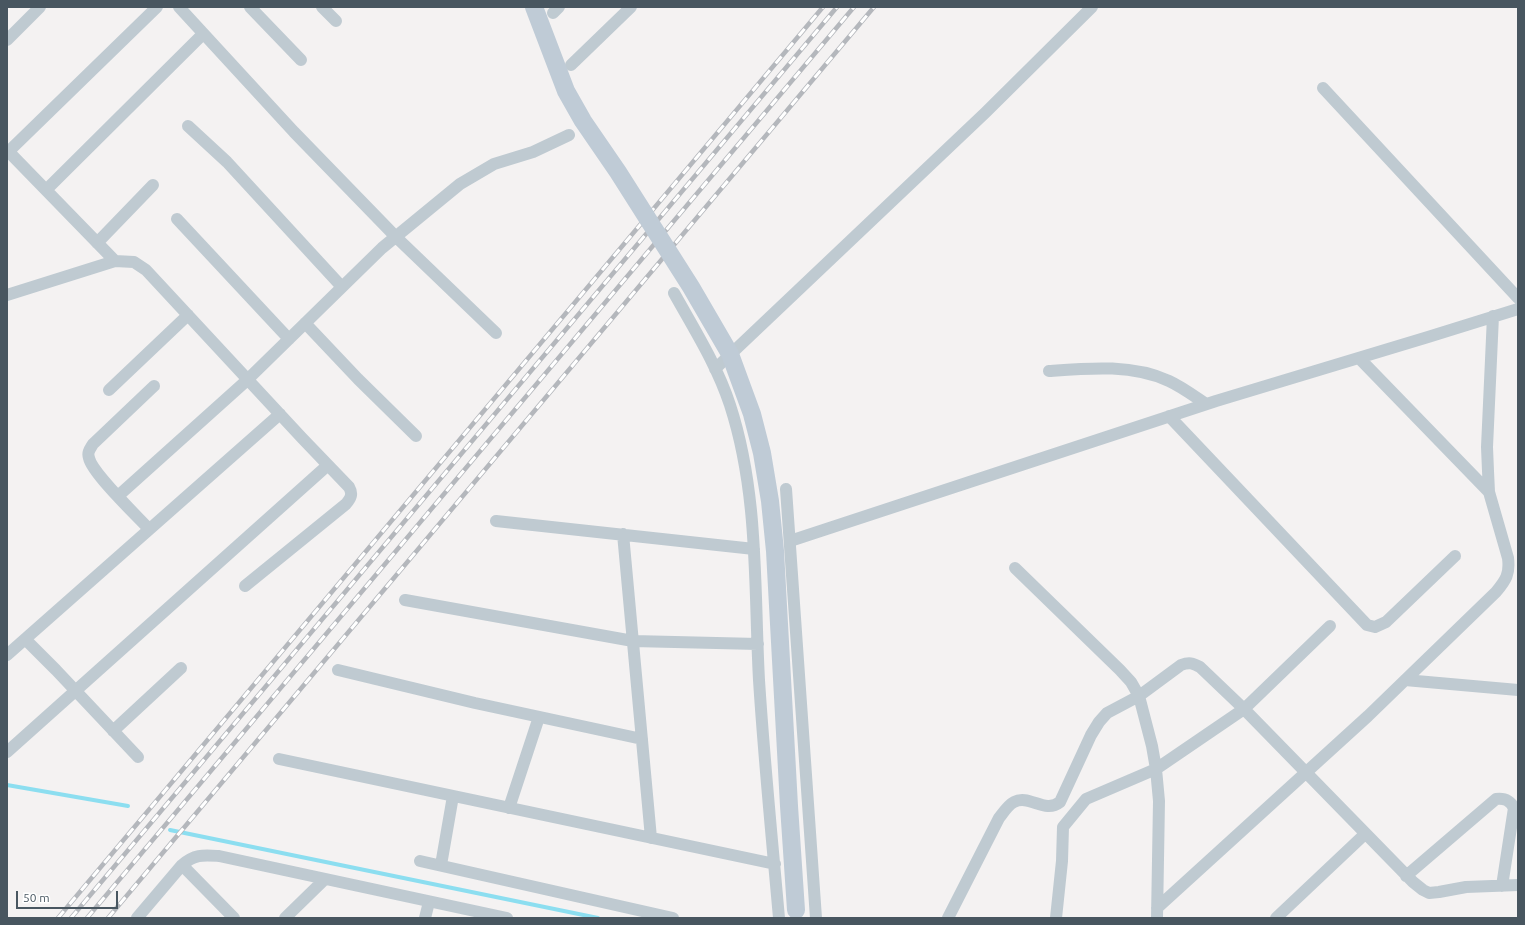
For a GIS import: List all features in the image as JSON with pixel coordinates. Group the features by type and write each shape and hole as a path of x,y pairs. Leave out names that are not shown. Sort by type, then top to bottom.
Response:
{"street":[{"path":"7,40 40,7"},
{"path":"115,261 7,151 157,7"},
{"path":"179,7 299,138 396,237 496,333"},
{"path":"250,7 301,60"},
{"path":"322,7 336,21"},
{"path":"534,7 566,90 583,121 618,172 691,287 730,354 752,414 762,453 770,501 775,551 788,798 796,910"},
{"path":"571,65 631,7"},
{"path":"715,369 985,113 1092,7"},
{"path":"46,190 204,34"},
{"path":"1323,88 1518,298"},
{"path":"188,126 227,162 342,287"},
{"path":"118,496 248,379 342,287 396,237 460,184 494,164 533,152 569,135"},
{"path":"97,243 154,185"},
{"path":"177,219 289,339"},
{"path":"7,295 115,261 134,262 146,270 349,487 352,492 349,501 245,586"},
{"path":"674,293 709,355 730,405 746,468 752,513 760,680 779,918"},
{"path":"790,542 1206,404 1518,309"},
{"path":"109,390 188,315"},
{"path":"1157,913 1305,772 1368,716 1496,592 1508,576 1510,568 1508,558 1489,492 1487,447 1493,316"},
{"path":"305,323 358,379 416,436"},
{"path":"1359,358 1489,492"},
{"path":"1049,371 1095,367 1146,373 1169,381 1206,404"},
{"path":"149,530 96,471 89,459 88,452 92,444 154,386"},
{"path":"7,655 280,414"},
{"path":"1170,416 1367,625 1375,627 1386,622 1455,556"},
{"path":"7,752 328,465"},
{"path":"786,489 816,918"},
{"path":"496,521 754,549"},
{"path":"624,534 651,838"},
{"path":"1015,568 1120,670 1131,682 1139,696 1152,746 1159,801 1157,913"},
{"path":"405,600 633,641 758,644"},
{"path":"1056,918 1062,861 1063,827 1086,799 1156,769 1244,708 1330,626"},
{"path":"25,639 138,757"},
{"path":"948,918 998,818 1004,811 1014,802 1021,800 1050,807 1056,806 1060,802 1090,735 1099,722 1108,713 1139,696 1181,665 1193,663 1208,674 1244,708 1406,876 1423,890 1429,892 1439,892 1466,887 1518,885"},
{"path":"114,731 181,668"},
{"path":"338,670 475,703 642,739"},
{"path":"1405,680 1518,690"},
{"path":"508,808 539,717"},
{"path":"279,759 774,864"},
{"path":"441,866 453,796"},
{"path":"1406,876 1496,799 1502,798 1508,800 1514,808 1502,886"},
{"path":"1276,918 1365,834"},
{"path":"136,918 182,865 190,858 202,855 219,856 507,918"},
{"path":"420,861 673,918"},
{"path":"182,865 234,918"},
{"path":"285,918 325,879"},
{"path":"425,918 429,902"}],"waterway":[{"path":"7,785 128,806"},
{"path":"170,830 598,918"}],"railway":[{"path":"58,918 823,7"},
{"path":"71,918 837,7"},
{"path":"87,918 854,7"},
{"path":"108,918 874,7"}]}
